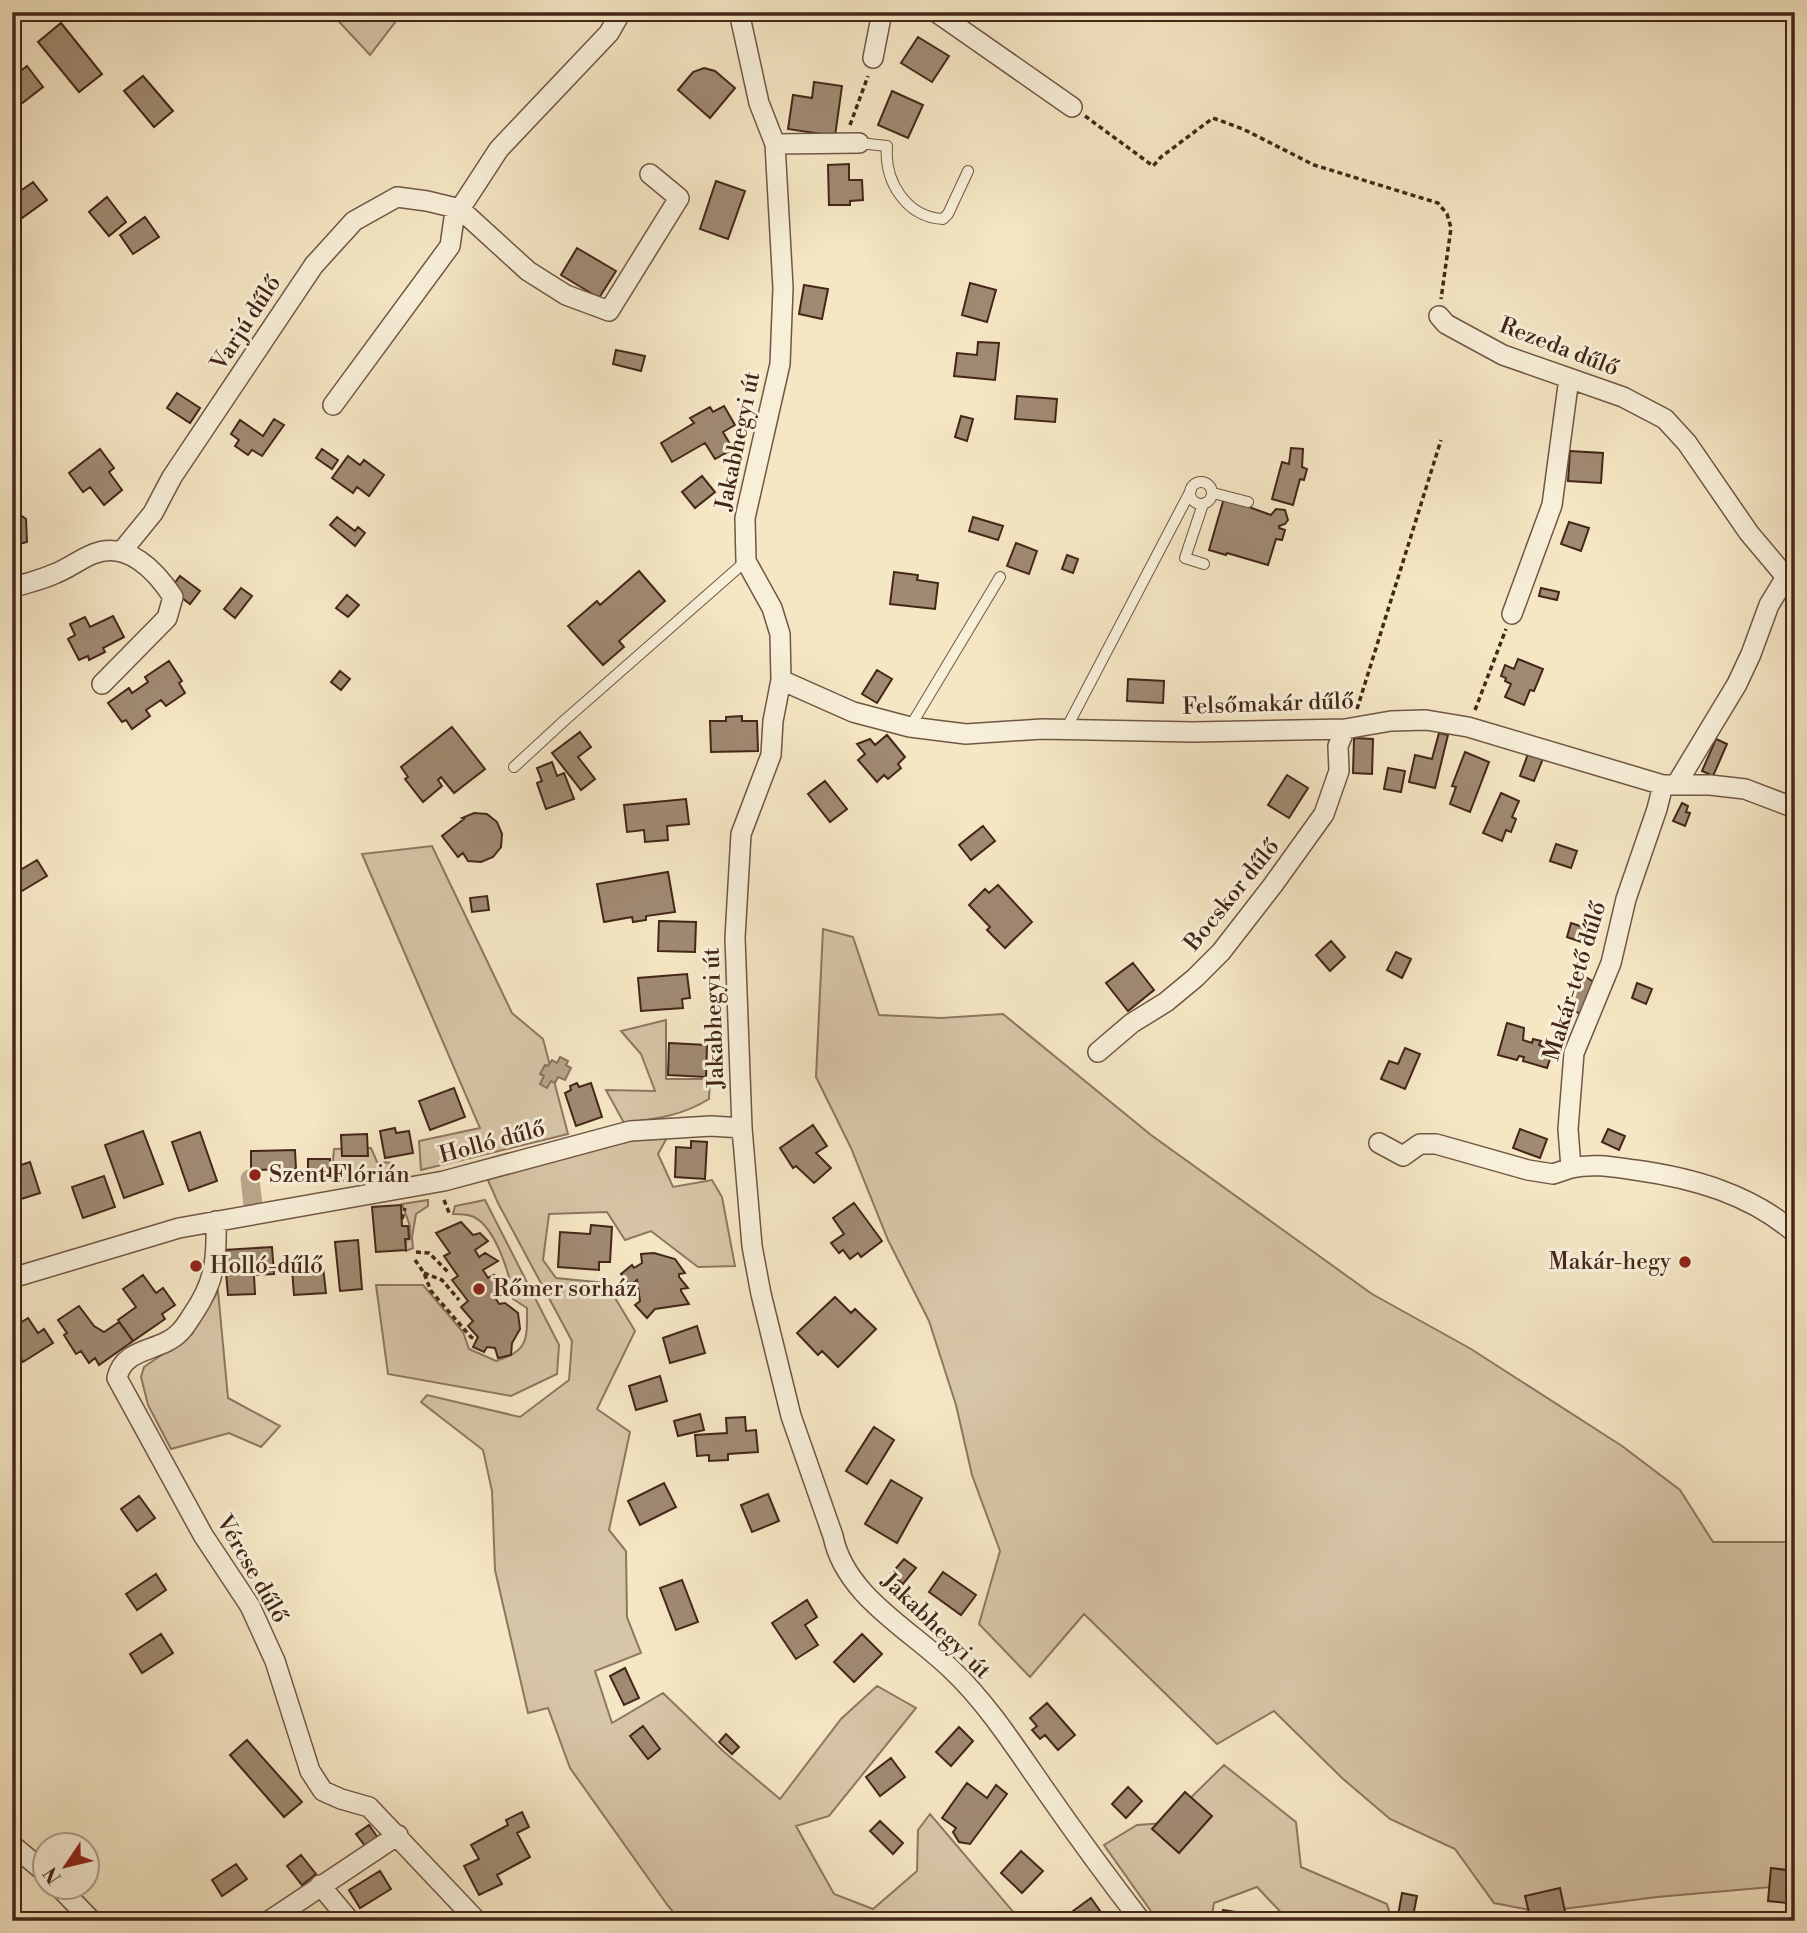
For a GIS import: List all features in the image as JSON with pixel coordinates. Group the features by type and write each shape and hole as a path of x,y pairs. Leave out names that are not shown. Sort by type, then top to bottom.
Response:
{"street":[{"path":"333,405 450,246 454,218 499,149 609,33 621,12"},
{"name":"Jakabhegyi út","path":"739,12 759,103 775,145 783,288 780,364 745,519 746,561 772,608 780,634 781,680 773,721 771,755 740,834 735,939 742,1128 752,1246 761,1294 792,1416 833,1536 836,1554 871,1602 952,1669 999,1724 1095,1862 1142,1921"},
{"path":"873,58 882,12"},
{"path":"936,12 1072,107"},
{"path":"775,145 851,144"},
{"name":"Varjú dűlő","path":"122,551 153,513 172,477 314,265 354,221 397,197 460,209 528,271 566,295 608,311 679,198 650,174"},
{"name":"Rezeda dűlő","path":"1439,316 1446,324 1503,355 1623,397 1665,419 1687,443 1749,533 1786,577 1769,605 1737,684 1669,785"},
{"path":"1512,614 1552,505 1569,378"},
{"path":"12,588 55,574 108,549 122,551 146,565 162,580 173,597 167,618 102,684"},
{"name":"Felsőmakár dűlő","path":"781,680 853,712 910,727 966,734 1066,729 1193,732 1345,729 1391,721 1426,720 1468,727 1669,785 1710,785 1745,789 1795,808"},
{"name":"Bocskor dűlő","path":"1098,1052 1132,1023 1166,1002 1195,978 1221,952 1280,876 1310,836 1330,801 1339,771 1339,738 1345,729"},
{"name":"Makár-tető dűlő","path":"1571,1168 1568,1129 1574,1053 1611,963 1626,898 1657,810 1669,785"},
{"name":"Holló dűlő","path":"12,1278 179,1228 444,1181 630,1131 711,1126 742,1128"},
{"path":"1379,1143 1403,1156 1420,1144 1436,1144 1528,1170 1553,1174 1591,1164 1656,1173 1704,1184 1742,1198 1795,1233"},
{"name":"Vércse dűlő","path":"216,1221 214,1273 207,1294 180,1332 161,1345 128,1357 120,1366 117,1378 203,1535 250,1606 275,1661 310,1771 323,1791 369,1807 477,1921"},
{"path":"269,1921 397,1835"},
{"path":"12,1845 32,1861"},
{"path":"320,1885 350,1921"},
{"path":"74,1902 92,1921"}],"lane":[{"path":"851,144 887,146 886,160 891,180 904,203 933,219 943,219 948,214 968,172"},
{"path":"1066,729 1194,484 1205,482 1213,493 1210,500 1203,504 1185,558 1203,564"},
{"path":"1191,490 1193,500 1203,504"},
{"path":"1213,493 1248,502"},
{"path":"514,767 746,561"},
{"path":"910,727 1000,577"}],"path":[{"path":"851,144 873,58"},
{"path":"1072,107 1153,166 1213,118 1243,129 1314,165 1438,203 1447,214 1451,228 1439,316"},
{"path":"1345,729 1354,717 1441,440"},
{"path":"1468,727 1512,614"},
{"path":"439,1201 444,1200 450,1215"},
{"path":"402,1219 404,1208 416,1206"},
{"path":"416,1252 429,1253 448,1272"},
{"path":"415,1260 431,1291 476,1340"},
{"path":"424,1273 442,1280 460,1300"}],"shaded area":[{"path":"330,12 403,12 370,55"},
{"path":"432,846 512,1013 543,1039 568,1134 421,1170 419,1141 480,1128 362,854"},
{"path":"823,929 853,937 879,1015 941,1018 1003,1014 1151,1135 1372,1294 1471,1349 1622,1446 1680,1490 1713,1542 1795,1542 1795,1885 1657,1897 1540,1912 1494,1903 1455,1849 1390,1819 1342,1778 1274,1711 1217,1744 1084,1614 1030,1677 979,1624 1000,1551 972,1475 956,1405 929,1321 888,1240 851,1148 816,1077"},
{"path":"666,1020 666,1079 710,1079 709,1099 678,1113 624,1123 606,1090 655,1091 641,1054 621,1031"},
{"path":"560,1057 568,1061 566,1065 571,1068 565,1080 558,1077 555,1083 551,1081 547,1088 540,1084 544,1076 540,1074 545,1065 548,1066 552,1060 557,1063"},
{"path":"670,1132 658,1154 673,1187 712,1180 722,1197 735,1266 698,1267 651,1231 625,1240 607,1212 549,1214 543,1260 556,1278 606,1283 635,1331 597,1409 630,1432 609,1530 626,1551 627,1617 641,1653 595,1671 612,1723 663,1693 723,1751 780,1799 841,1719 877,1686 916,1708 829,1816 796,1826 834,1894 873,1909 917,1871 918,1830 930,1814 1021,1921 681,1921 570,1768 548,1708 528,1713 495,1570 492,1491 483,1450 421,1402 427,1395 520,1417 569,1380 572,1341 487,1178 497,1171"},
{"path":"371,1148 377,1162 393,1163 395,1171 331,1183 334,1149"},
{"path":"428,1200 428,1206 416,1214 413,1248 406,1251 410,1226 402,1204"},
{"path":"485,1200 559,1345 557,1374 511,1396 388,1374 376,1285 423,1285 463,1332 469,1349 496,1361 515,1353 524,1342 527,1308 513,1299 506,1266 489,1231 474,1217 453,1214 455,1206"},
{"path":"218,1291 228,1398 280,1426 261,1447 229,1433 171,1449 148,1405 141,1377 144,1367 192,1334"},
{"path":"1224,1765 1296,1822 1301,1867 1387,1904 1392,1921 1289,1921 1257,1887 1214,1903 1211,1921 1158,1921 1104,1845 1137,1825 1165,1823"}],"building":[{"path":"61,23 102,74 79,92 38,42"},
{"path":"918,37 949,56 932,82 901,63"},
{"path":"27,66 43,87 12,111 12,78"},
{"path":"704,68 715,71 735,88 710,118 678,90 693,72"},
{"path":"143,76 173,111 154,127 124,91"},
{"path":"814,82 842,86 835,136 788,129 793,95 812,98"},
{"path":"892,91 923,105 908,138 878,125"},
{"path":"849,164 849,180 862,180 863,200 850,201 850,205 829,205 828,165"},
{"path":"716,181 745,191 728,239 700,229"},
{"path":"33,182 47,200 22,218 12,204 12,197"},
{"path":"107,197 126,222 109,236 89,212"},
{"path":"145,217 159,237 133,254 120,235"},
{"path":"577,248 616,271 599,298 561,275"},
{"path":"970,283 996,290 987,322 962,315"},
{"path":"804,285 828,289 822,319 799,314"},
{"path":"978,342 999,343 995,380 954,376 957,353 977,355"},
{"path":"616,350 645,356 641,371 613,364"},
{"path":"177,393 200,408 190,423 167,408"},
{"path":"1017,396 1057,399 1055,422 1015,419"},
{"path":"724,406 735,425 723,432 733,449 715,459 705,443 672,462 661,443 694,423 690,418 710,407 713,412"},
{"path":"961,416 973,419 967,441 955,437"},
{"path":"274,419 284,425 262,456 252,450 248,455 235,446 239,440 231,434 240,420 263,436"},
{"path":"1291,448 1303,449 1302,467 1307,469 1304,480 1300,479 1293,505 1272,499 1282,462 1289,464"},
{"path":"100,449 114,468 109,472 122,490 104,505 90,487 83,492 69,473"},
{"path":"322,449 338,460 332,469 316,458"},
{"path":"1570,451 1603,453 1601,483 1568,481"},
{"path":"348,456 360,465 364,460 384,475 369,496 357,487 353,493 332,478"},
{"path":"702,476 715,492 695,508 682,492"},
{"path":"1224,498 1271,515 1276,509 1285,510 1288,520 1279,526 1285,530 1282,540 1276,539 1268,565 1209,550"},
{"path":"12,509 26,519 27,542 12,546"},
{"path":"337,517 355,531 358,527 365,533 355,546 330,525"},
{"path":"973,517 1003,526 998,540 969,531"},
{"path":"1569,522 1589,528 1581,551 1561,544"},
{"path":"1016,543 1037,551 1029,574 1007,566"},
{"path":"1067,555 1078,559 1073,573 1062,569"},
{"path":"639,571 665,601 619,641 624,647 603,665 568,626 597,601 600,605"},
{"path":"894,572 918,575 917,580 938,583 935,609 890,604"},
{"path":"180,576 200,591 190,604 170,589"},
{"path":"241,588 252,596 235,618 224,609"},
{"path":"1541,588 1559,592 1557,600 1539,596"},
{"path":"347,595 359,605 348,617 336,608"},
{"path":"113,616 124,637 103,648 105,652 89,660 88,656 79,660 68,639 75,635 70,624 85,617 90,627"},
{"path":"1518,659 1543,669 1534,691 1530,690 1524,705 1505,697 1511,684 1501,676 1505,665 1514,669"},
{"path":"169,661 182,681 179,683 185,693 166,706 161,700 146,710 150,716 132,729 126,720 122,722 108,703 129,688 132,693 148,682 145,677"},
{"path":"877,670 892,679 877,703 862,694"},
{"path":"340,671 350,679 341,690 331,682"},
{"path":"1128,679 1164,681 1163,703 1127,701"},
{"path":"742,716 742,721 757,721 758,751 711,752 710,721 726,721 726,717"},
{"path":"452,727 485,769 454,793 441,777 438,780 442,786 423,802 405,779 408,777 401,767"},
{"path":"580,732 591,747 578,757 595,779 581,790 552,753"},
{"path":"1439,733 1448,735 1435,788 1409,782 1415,755 1432,759"},
{"path":"887,735 905,757 898,764 901,768 888,779 884,775 877,782 858,760 865,754 857,744 870,739 875,745"},
{"path":"1354,738 1373,739 1372,774 1353,773"},
{"path":"1716,739 1727,744 1713,776 1702,771"},
{"path":"1529,751 1544,756 1534,781 1520,776"},
{"path":"1465,752 1489,762 1470,812 1450,804 1456,787 1452,786"},
{"path":"552,762 557,776 564,773 574,799 546,809 537,783 542,781 537,768"},
{"path":"1388,768 1405,771 1401,792 1384,789"},
{"path":"1287,775 1308,788 1289,818 1268,805"},
{"path":"825,781 847,809 830,822 808,794"},
{"path":"1501,793 1519,801 1512,817 1516,819 1511,832 1506,830 1502,841 1483,833"},
{"path":"686,799 689,824 667,826 668,840 645,842 644,830 627,832 624,805"},
{"path":"1682,803 1688,806 1686,812 1690,813 1685,826 1673,821"},
{"path":"474,813 487,814 497,822 502,834 501,847 493,857 481,862 468,861 463,853 458,857 442,836 464,819 462,818"},
{"path":"983,826 995,841 971,860 959,845"},
{"path":"1556,844 1577,851 1571,868 1550,861"},
{"path":"37,860 47,876 17,894 12,887 12,875"},
{"path":"668,872 675,912 646,916 646,920 633,922 632,917 604,922 597,884"},
{"path":"998,885 1032,922 1005,948 987,930 990,927 969,905 985,889 989,893"},
{"path":"487,896 489,910 472,912 470,898"},
{"path":"659,921 696,922 695,952 658,951"},
{"path":"1571,923 1595,931 1590,945 1567,937"},
{"path":"1331,941 1345,957 1330,971 1316,955"},
{"path":"1396,952 1411,959 1402,978 1387,970"},
{"path":"1133,963 1154,990 1128,1011 1106,983"},
{"path":"687,974 690,998 682,999 683,1008 641,1011 638,978"},
{"path":"1584,976 1599,985 1582,1015 1568,1007"},
{"path":"1637,983 1652,989 1646,1004 1632,998"},
{"path":"1507,1023 1524,1028 1523,1040 1532,1043 1533,1039 1541,1041 1539,1045 1553,1050 1547,1068 1523,1061 1524,1057 1519,1056 1517,1060 1498,1055"},
{"path":"669,1043 707,1045 706,1077 668,1075"},
{"path":"1405,1048 1420,1054 1405,1089 1381,1079 1389,1061 1398,1064"},
{"path":"577,1083 579,1087 591,1083 602,1117 576,1126 565,1093 571,1090 570,1086"},
{"path":"454,1088 465,1117 430,1130 419,1101"},
{"path":"813,1125 827,1146 816,1153 831,1168 814,1183 796,1166 793,1168 780,1148"},
{"path":"395,1128 396,1133 409,1131 413,1153 385,1158 380,1131"},
{"path":"1520,1129 1547,1139 1540,1158 1513,1148"},
{"path":"1608,1129 1625,1136 1619,1150 1602,1142"},
{"path":"143,1131 163,1184 124,1198 105,1145"},
{"path":"200,1132 217,1181 189,1191 172,1142"},
{"path":"367,1134 368,1156 342,1156 341,1135"},
{"path":"691,1141 707,1142 705,1179 675,1177 676,1147 691,1148"},
{"path":"295,1150 296,1169 251,1170 251,1151"},
{"path":"308,1159 330,1159 330,1176 308,1175"},
{"path":"30,1162 40,1193 12,1202 12,1168"},
{"path":"104,1176 115,1207 83,1218 72,1187"},
{"path":"854,1203 882,1241 861,1257 858,1253 850,1259 843,1250 839,1253 831,1243 844,1234 833,1218"},
{"path":"401,1205 402,1226 408,1226 406,1250 376,1252 372,1207"},
{"name":"Rőmer sorház","path":"461,1222 473,1235 480,1233 488,1241 475,1250 479,1257 485,1253 498,1261 483,1270 488,1278 494,1275 507,1284 493,1294 499,1304 505,1303 518,1313 520,1329 512,1343 511,1355 498,1358 495,1348 487,1347 484,1352 473,1347 478,1337 468,1326 473,1321 461,1307 468,1301 452,1280 458,1276 444,1256 450,1253 436,1233"},
{"path":"591,1225 612,1227 610,1262 599,1262 599,1270 558,1267 560,1232 590,1234"},
{"path":"358,1240 362,1289 340,1291 335,1242"},
{"path":"272,1247 274,1274 254,1275 255,1294 228,1295 224,1250"},
{"path":"654,1253 675,1259 685,1273 679,1274 679,1277 688,1288 681,1291 689,1304 655,1309 647,1318 635,1305 640,1301 637,1280 630,1286 621,1274 632,1265 634,1268 642,1263 641,1254"},
{"path":"323,1267 326,1293 294,1295 292,1269"},
{"path":"143,1275 156,1293 163,1288 175,1305 162,1314 165,1319 133,1341 118,1320 136,1307 123,1289"},
{"path":"835,1297 851,1313 855,1309 876,1329 838,1367 822,1351 818,1355 797,1333"},
{"path":"79,1306 94,1326 104,1332 119,1322 133,1341 99,1365 95,1358 89,1363 81,1351 76,1354 58,1320"},
{"path":"28,1318 38,1333 44,1329 53,1343 23,1362 12,1345 12,1328"},
{"path":"697,1326 705,1353 670,1363 663,1338"},
{"path":"660,1376 667,1401 636,1410 629,1386"},
{"path":"700,1414 704,1430 678,1436 674,1421"},
{"path":"745,1417 746,1431 756,1430 758,1452 728,1454 728,1460 709,1461 709,1455 697,1456 695,1435 727,1433 726,1418"},
{"path":"874,1427 894,1440 867,1484 846,1471"},
{"path":"891,1480 922,1498 897,1543 865,1524"},
{"path":"664,1483 676,1507 640,1525 628,1501"},
{"path":"768,1494 779,1521 752,1532 741,1505"},
{"path":"139,1496 155,1518 137,1531 121,1509"},
{"path":"904,1559 916,1568 903,1584 891,1574"},
{"path":"943,1572 976,1595 961,1615 929,1592"},
{"path":"156,1574 166,1590 137,1610 126,1594"},
{"path":"682,1580 698,1622 676,1630 660,1588"},
{"path":"807,1600 817,1617 805,1625 818,1645 796,1659 772,1623"},
{"path":"161,1634 173,1653 142,1673 130,1654"},
{"path":"862,1634 882,1654 854,1682 834,1662"},
{"path":"625,1668 639,1698 624,1705 610,1676"},
{"path":"1047,1703 1075,1735 1058,1750 1045,1735 1040,1739 1032,1730 1037,1726 1030,1718"},
{"path":"643,1726 660,1749 648,1759 630,1736"},
{"path":"959,1727 973,1741 951,1766 936,1752"},
{"path":"726,1734 739,1747 732,1754 719,1742"},
{"path":"247,1740 302,1802 284,1817 230,1755"},
{"path":"891,1758 905,1777 880,1796 866,1777"},
{"path":"967,1783 987,1798 996,1785 1007,1794 970,1844 959,1842 953,1832 956,1828 942,1818"},
{"path":"1128,1787 1142,1801 1126,1818 1112,1804"},
{"path":"1185,1792 1212,1816 1179,1853 1152,1829"},
{"path":"522,1812 529,1827 517,1833 530,1857 497,1875 502,1884 479,1895 464,1866 479,1859 471,1845 508,1825 506,1820"},
{"path":"880,1821 903,1843 893,1854 870,1831"},
{"path":"369,1825 378,1838 366,1847 356,1834"},
{"path":"1021,1851 1043,1871 1022,1893 1001,1873"},
{"path":"301,1855 316,1874 302,1885 287,1866"},
{"path":"236,1864 247,1879 222,1896 212,1880"},
{"path":"1771,1868 1795,1871 1795,1904 1768,1901"},
{"path":"380,1871 391,1889 360,1908 349,1890"},
{"path":"1560,1888 1567,1921 1531,1921 1525,1896"},
{"path":"1402,1893 1417,1896 1412,1921 1397,1921"},
{"path":"1091,1898 1105,1918 1102,1921 1063,1921 1062,1919"},
{"path":"1223,1910 1255,1915 1253,1921 1220,1921"},
{"path":"1478,1914 1481,1921 1455,1921"}],"waterway":[{"path":"250,1179 253,1205"},
{"path":"1771,1921 1786,1921"}],"place":[{"name":"Szent Flórián","path":"255,1175"},
{"name":"Makár-hegy","path":"1685,1262"},
{"name":"Holló-dűlő","path":"196,1266"},
{"name":"Rőmer sorház","path":"479,1289"}]}
